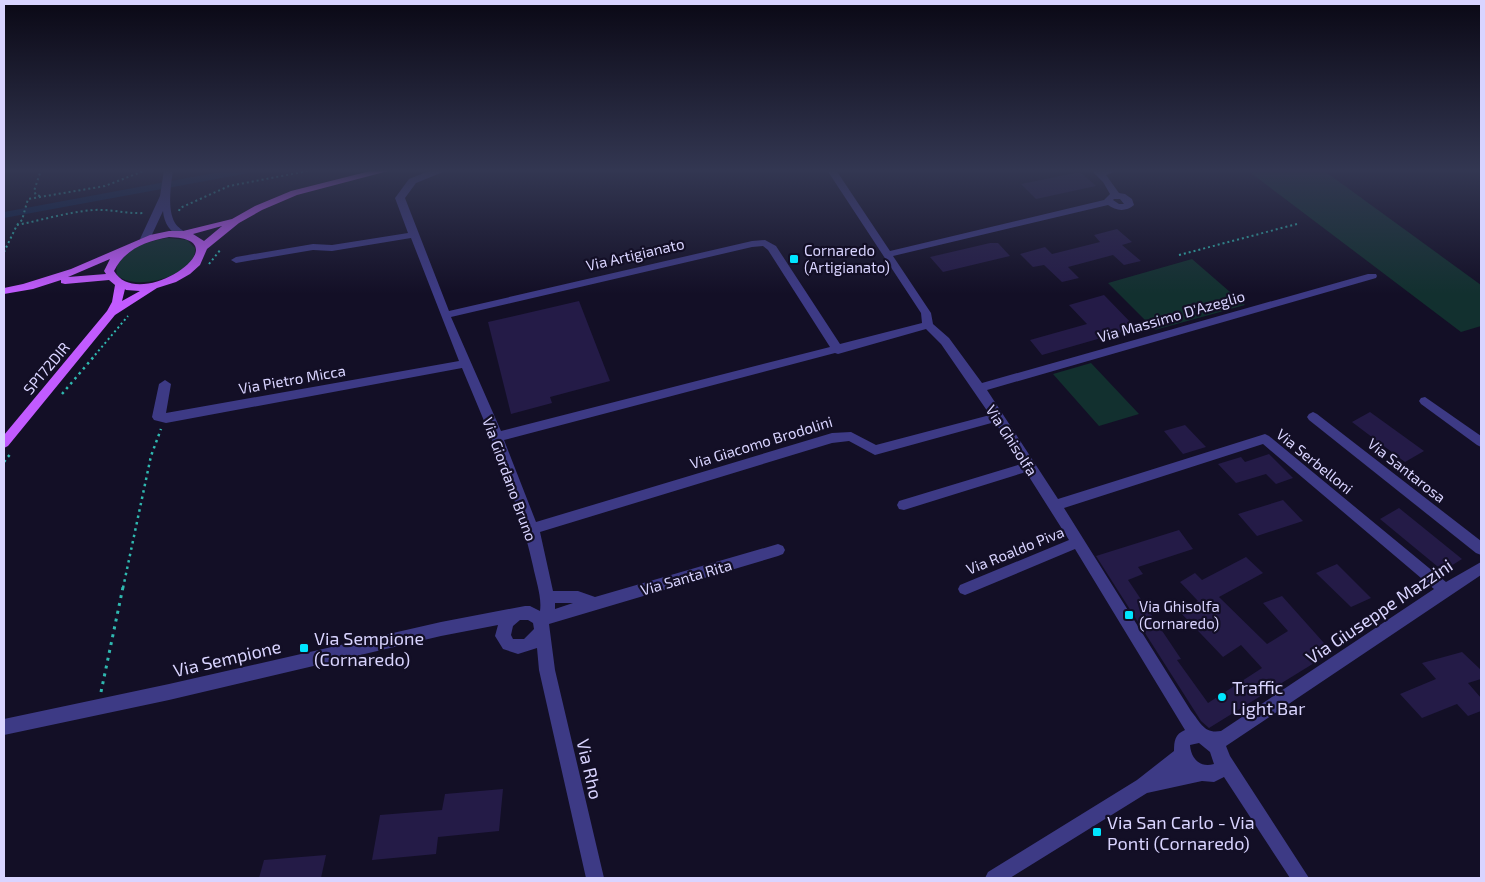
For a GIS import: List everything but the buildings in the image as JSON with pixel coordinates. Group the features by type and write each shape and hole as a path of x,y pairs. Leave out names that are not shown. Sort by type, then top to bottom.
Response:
{"main road":[{"path":"112,313 139,294 175,278 192,267 200,258 202,248 240,218 252,211"},
{"path":"27,286 80,270 146,239 161,235 182,234 240,218"},
{"path":"182,234 196,239 202,248"},
{"path":"110,277 109,271 112,262 131,246"},
{"path":"4,291 93,277 110,277 120,285 134,287 160,284"},
{"path":"112,313 117,302 120,285"},
{"name":"SP172DIR","path":"4,443 112,313"}],"street":[{"path":"163,211 172,228 182,234"},
{"path":"146,239 163,211"},
{"name":"Via Giordano Bruno","path":"405,211 464,364 497,437 532,529 548,597 548,611 542,624"},
{"name":"Via Ghisolfa","path":"858,211 926,313 928,325 944,341 979,388 1078,542 1185,717 1211,751"},
{"path":"886,255 1063,211"},
{"path":"236,260 313,247 332,248 413,235"},
{"name":"Via Artigianato","path":"445,315 742,246 765,243 772,248 838,350"},
{"name":"Via Massimo D'Azeglio","path":"979,388 1372,276"},
{"path":"497,437 838,350 928,325"},
{"name":"Via Pietro Micca","path":"166,418 464,364"},
{"path":"165,384 158,417 166,418"},
{"path":"1425,401 1481,442"},
{"name":"Via Santarosa","path":"1313,417 1481,549"},
{"name":"Via Giacomo Brodolini","path":"532,529 846,434 876,450 998,418"},
{"name":"Via Serbelloni","path":"1054,506 1265,439 1445,590"},
{"path":"904,505 1029,466"},
{"name":"Via Roaldo Piva","path":"965,589 1078,542"},
{"name":"Via Santa Rita","path":"542,624 593,603 778,550"},
{"name":"Via Giuseppe Mazzini","path":"1211,751 1445,590 1481,569"},
{"path":"519,613 535,615 542,624 536,639 524,646 513,646 508,644 503,632 505,624 519,613 540,604 548,597 578,597 593,603"},
{"name":"Via Sempione","path":"4,727 97,708 519,613"},
{"name":"Via Rho","path":"542,624 547,670 595,878"},
{"name":"Via Sempione","path":"460,625 485,626 503,632"},
{"name":"Via Rho","path":"524,646 532,651 547,670"},
{"path":"1211,751 1190,766 1183,755 1182,742 1211,751 1245,796 1300,878"},
{"path":"994,878 1143,786 1211,751"},
{"path":"1143,786 1183,755"}],"path":[{"path":"4,252 16,225 22,220 25,211"},
{"path":"16,225 87,211"},
{"path":"115,211 126,214 161,211"},
{"path":"1179,254 1297,224"},
{"path":"97,708 151,456 166,418"}],"green space":[{"path":"1301,211 1380,211 1481,285 1481,326 1461,332"},
{"path":"168,238 187,240 195,248 193,258 187,266 164,278 150,281 137,282 126,280 117,275 120,259 126,253 143,244"},
{"path":"1192,259 1245,305 1155,330 1108,283"},
{"path":"1091,363 1139,414 1099,426 1053,374"}],"waterway":[{"path":"4,215 25,211"}],"place":[{"name":"Cornaredo (Artigianato)","path":"794,259"},
{"name":"Via Ghisolfa (Cornaredo)","path":"1129,615"},
{"name":"Via Sempione (Cornaredo)","path":"304,648"},
{"name":"Traffic Light Bar","path":"1222,697"},
{"name":"Via San Carlo - Via Ponti (Cornaredo)","path":"1097,832"}]}
